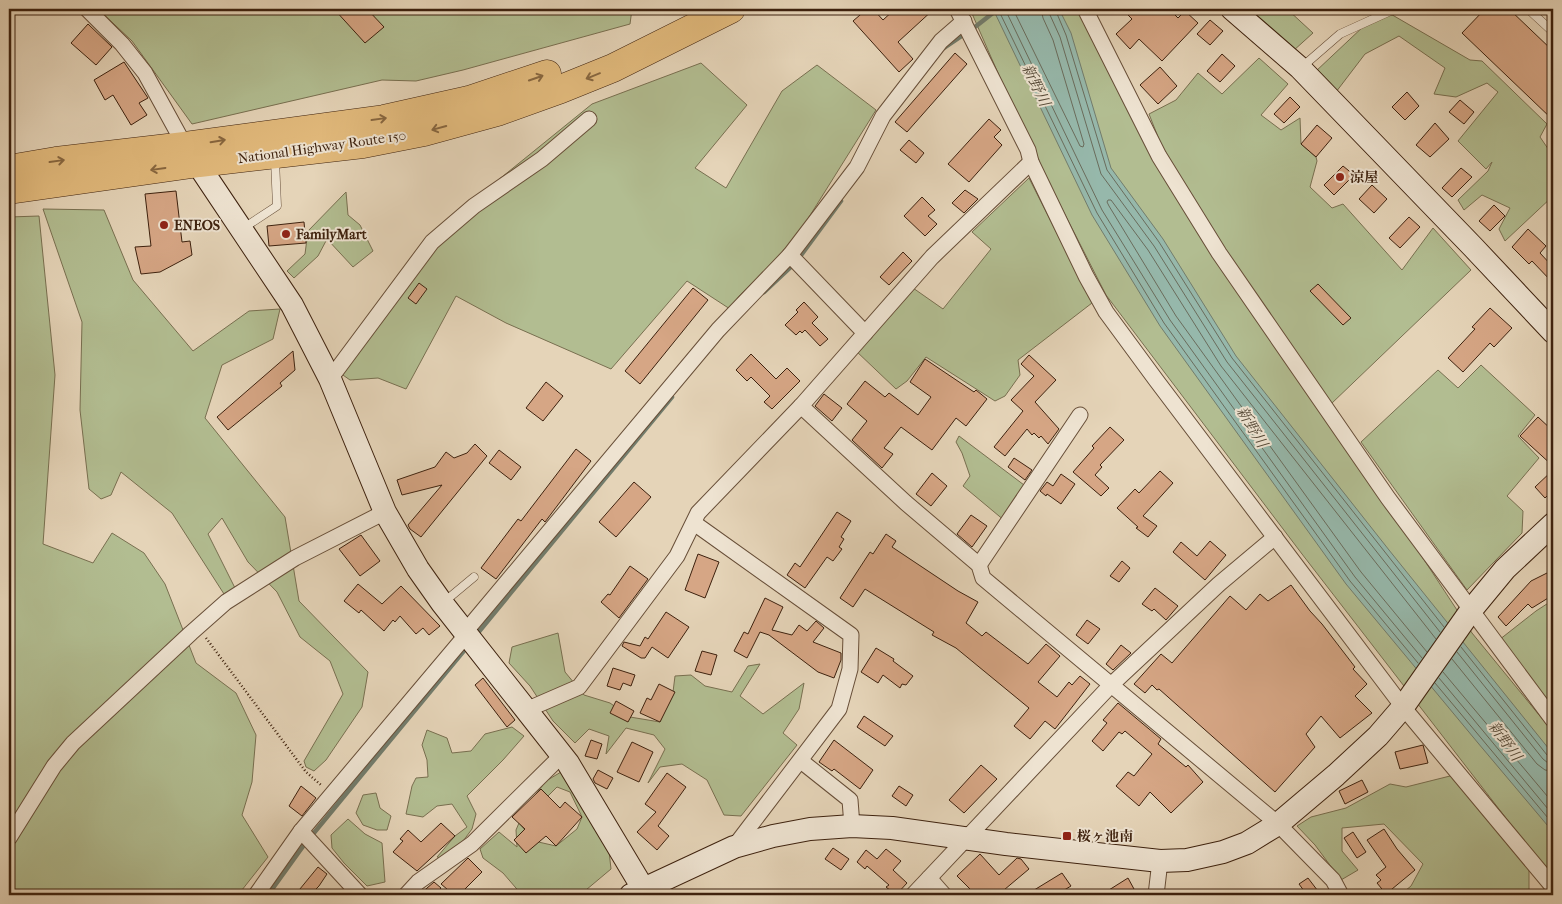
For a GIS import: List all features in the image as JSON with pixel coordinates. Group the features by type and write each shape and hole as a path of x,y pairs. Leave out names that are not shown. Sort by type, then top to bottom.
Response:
{"highway":[{"name":"National Highway Route 150","path":"9,190 384,119 468,100 536,78 606,52 694,9"},
{"name":"National Highway Route 150","path":"9,169 56,161 192,155 274,155 363,144 424,132 496,112 613,68 731,9"}],"street":[{"path":"87,9 122,44 145,73 192,155 292,305 330,379 385,512 418,569 442,604 562,755 594,805 640,893 734,848 773,836 810,829 852,826 892,828 1006,844 1160,860 1186,860 1223,852 1248,843 1278,824 1343,769 1378,736 1406,702 1468,614 1505,569 1553,524"},
{"path":"1085,9 1159,156 1214,245 1388,498 1448,580 1468,614 1553,720"},
{"path":"1232,9 1300,68 1553,332"},
{"path":"256,895 301,831 718,330 790,256 857,167 883,116 960,15 1028,150 1031,162 1082,268 1106,312 1275,537 1553,887"},
{"path":"330,379 432,242 474,206 542,159 589,119"},
{"path":"526,710 579,686 677,556 698,513 801,406 932,257 1031,162"},
{"path":"790,256 865,333"},
{"path":"801,406 906,503 979,565 983,578 1278,824 1333,880 1341,895"},
{"path":"979,565 1080,414"},
{"path":"9,838 54,766 73,743 226,602 295,558 385,512"},
{"path":"694,523 851,635 850,669 839,709 734,848"},
{"path":"913,895 1111,685 1219,584 1275,537"},
{"path":"406,895 418,882 472,844 562,755"},
{"path":"801,761 850,800 852,826"},
{"path":"301,831 360,895"},
{"path":"1156,895 1160,860"},
{"path":"930,878 944,895"}],"lane":[{"path":"1300,68 1340,34 1395,9"},
{"path":"1528,9 1553,32"},
{"path":"242,229 277,206 274,155"},
{"path":"442,604 474,577"}],"path":[{"path":"198,627 306,772 332,795"}],"shaded area":[{"path":"98,9 632,9 630,24 463,70 416,81 382,80 192,124 132,41"},
{"path":"970,9 1085,9 1162,147 1149,114 1176,100 1198,73 1222,94 1259,58 1288,84 1261,115 1281,130 1300,118 1301,144 1316,157 1317,161 1310,187 1332,208 1343,204 1402,270 1433,228 1471,270 1331,404 1288,352 1472,633 1553,732 1553,879 1302,554 1106,295 1029,144"},
{"path":"1247,9 1287,9 1313,33 1293,51"},
{"path":"1382,9 1470,60 1482,61 1547,124 1540,137 1553,156 1553,196 1505,241 1499,229 1510,208 1482,195 1464,210 1458,200 1488,171 1492,162 1486,169 1458,141 1498,92 1487,83 1456,97 1434,94 1445,68 1399,36 1365,54 1336,92 1315,72"},
{"path":"701,63 747,105 695,168 726,188 782,91 817,65 876,110 794,241 739,296 730,309 687,281 611,369 506,323 456,296 406,389 378,378 350,380 340,373 414,272 484,199 497,181 592,104"},
{"path":"1029,178 1092,303 1018,360 1020,375 1005,396 995,401 926,357 907,381 896,389 855,350 913,288 943,309 991,249 972,232"},
{"path":"346,192 348,215 360,225 373,251 353,267 327,239 318,256 294,278 287,271 305,254 308,231"},
{"path":"43,209 104,210 133,280 193,351 249,311 280,309 273,339 222,365 205,418 285,517 299,601 368,672 362,707 326,760 314,771 306,767 304,761 343,694 330,661 300,637 277,592 248,562 222,518 208,534 235,588 224,594 172,513 121,472 111,495 101,499 89,489 80,410 82,322"},
{"path":"39,216 55,375 43,544 93,563 112,533 144,553 165,584 196,663 236,693 256,735 252,782 242,815 268,857 238,895 9,895 9,217"},
{"path":"1481,365 1535,415 1518,436 1539,458 1507,496 1523,511 1522,533 1467,590 1361,442 1438,370 1458,388"},
{"path":"959,436 1028,488 1005,521 963,486 970,476 956,442"},
{"path":"1553,600 1553,708 1499,640"},
{"path":"558,633 565,672 584,695 610,703 630,717 660,722 673,692 675,676 691,675 705,686 732,692 748,666 760,664 740,696 763,714 804,683 799,709 783,733 797,745 741,816 724,815 707,780 682,764 660,767 648,783 665,749 654,735 626,728 606,754 609,736 589,729 575,743 553,721 530,686 509,663 512,647"},
{"path":"512,727 524,736 467,796 476,814 472,829 449,860 437,857 455,836 467,827 452,804 437,806 423,817 406,814 412,786 416,778 428,777 427,760 422,745 427,730 447,738 452,753 471,751 485,734"},
{"path":"561,772 609,851 611,869 580,895 522,895 503,873 483,858 480,849 499,832 517,847 516,830 519,823 534,841 556,846 577,829 582,817 570,792 557,787 545,799 536,794 546,781"},
{"path":"1450,776 1473,797 1529,870 1529,895 1400,895 1411,886 1423,864 1384,824 1342,828 1342,851 1358,870 1341,880 1315,845 1297,826 1311,817 1346,808 1390,784 1406,787"},
{"path":"376,793 380,808 391,816 387,830 377,830 363,825 356,813 363,795"},
{"path":"348,819 365,834 382,843 385,882 367,886 332,848 331,835"}],"water":[{"name":"新野川","path":"993,9 1059,9 1071,33 1111,168 1163,239 1236,356 1553,754 1553,832 1346,584 1160,326 1092,215"}],"building":[{"path":"334,9 367,9 384,27 365,43"},
{"path":"867,9 873,9 883,20 895,9 934,9 898,42 913,59 899,72 853,21"},
{"path":"1122,9 1169,9 1178,18 1185,11 1198,23 1162,61 1139,39 1130,49 1116,34 1132,19"},
{"path":"1485,9 1509,9 1553,51 1553,120 1462,33"},
{"path":"1210,20 1223,31 1210,45 1197,34"},
{"path":"88,24 112,47 96,65 71,43"},
{"path":"955,53 967,64 907,132 895,122"},
{"path":"1222,54 1235,66 1220,82 1207,71"},
{"path":"124,62 148,98 139,103 147,115 131,125 113,95 105,100 94,80"},
{"path":"1160,67 1177,86 1158,104 1140,85"},
{"path":"1407,92 1419,106 1405,120 1392,107"},
{"path":"1290,97 1300,107 1284,123 1274,114"},
{"path":"1460,100 1474,112 1464,124 1449,112"},
{"path":"989,119 1001,130 994,137 1002,145 969,182 948,164"},
{"path":"1435,123 1449,139 1430,157 1416,145"},
{"path":"1317,125 1332,138 1316,157 1301,144"},
{"path":"909,140 924,153 916,163 900,150"},
{"path":"1343,166 1354,175 1334,195 1324,185"},
{"path":"1461,168 1472,177 1452,197 1442,188"},
{"path":"1372,185 1387,199 1374,213 1359,199"},
{"path":"965,190 978,199 964,213 952,203"},
{"path":"176,191 182,242 190,241 192,255 160,272 141,274 135,247 151,246 145,194"},
{"path":"922,197 935,210 928,216 937,224 925,236 904,216"},
{"path":"1494,205 1505,216 1490,231 1479,221"},
{"path":"1409,217 1420,227 1400,248 1389,238"},
{"path":"304,222 306,243 269,246 267,226"},
{"path":"1528,229 1546,246 1540,253 1553,267 1553,283 1532,261 1529,264 1512,247"},
{"path":"903,252 912,261 889,285 880,277"},
{"path":"419,283 427,289 416,304 408,298"},
{"path":"1318,284 1351,318 1343,325 1310,291"},
{"path":"693,288 708,300 640,384 625,371"},
{"path":"804,302 818,317 812,323 828,339 820,346 805,330 802,333 800,331 796,335 785,325 798,312 796,310"},
{"path":"1490,308 1512,328 1494,347 1490,343 1463,372 1448,358 1475,329 1472,327"},
{"path":"293,351 295,370 280,383 282,386 228,430 217,417"},
{"path":"751,354 776,379 787,368 800,381 772,409 764,402 770,396 751,377 747,381 736,370"},
{"path":"1029,355 1056,380 1035,402 1059,429 1048,444 1041,436 1039,438 1034,433 1032,435 1027,429 1005,456 994,447 1023,411 1011,400 1034,376 1021,364"},
{"path":"925,359 974,392 976,390 987,399 966,426 956,418 932,450 901,427 884,448 893,454 882,468 852,440 867,421 847,404 865,381 885,397 889,393 918,415 931,397 910,382"},
{"path":"546,382 563,396 543,421 526,408"},
{"path":"824,394 842,408 832,421 815,406"},
{"path":"1538,417 1553,431 1553,466 1520,436"},
{"path":"1110,427 1124,440 1100,465 1102,467 1095,475 1109,488 1101,496 1073,472 1094,448 1092,446"},
{"path":"475,444 487,456 421,537 410,529 408,525 442,485 402,495 397,480 435,467 446,452 454,458 467,453"},
{"path":"576,449 591,461 545,522 542,519 496,579 481,568 518,519 521,521"},
{"path":"499,450 521,467 511,480 489,463"},
{"path":"1014,458 1032,470 1025,480 1008,467"},
{"path":"1553,470 1553,490 1545,498 1535,487"},
{"path":"1160,471 1173,483 1143,516 1157,526 1148,537 1136,528 1138,527 1117,508 1135,489 1139,493"},
{"path":"932,473 947,486 931,506 916,494"},
{"path":"1061,474 1075,484 1061,504 1040,491 1047,482 1053,486"},
{"path":"634,482 651,497 616,537 599,522"},
{"path":"837,512 851,521 841,537 844,539 839,547 842,549 833,561 827,557 805,588 787,575 795,563 800,567"},
{"path":"971,515 987,526 972,547 957,534"},
{"path":"886,534 896,541 892,547 958,591 978,602 966,623 982,636 986,632 1028,664 1046,644 1060,656 1038,682 1057,697 1069,682 1072,685 1080,676 1090,684 1055,729 1045,721 1030,739 1014,726 1029,708 956,648 932,635 934,632 865,589 853,607 840,598 870,552 873,554"},
{"path":"361,535 380,561 360,576 339,549"},
{"path":"1210,541 1226,555 1205,580 1173,552 1181,542 1197,556"},
{"path":"698,554 719,562 705,598 685,590"},
{"path":"1122,561 1130,568 1119,582 1110,576"},
{"path":"630,566 648,579 619,618 601,602 608,594 610,595"},
{"path":"1547,573 1553,579 1553,595 1532,608 1528,604 1506,626 1498,617 1531,581"},
{"path":"358,584 382,604 401,586 440,626 429,635 423,628 416,634 400,616 395,622 393,620 384,631 361,610 359,613 344,601"},
{"path":"1291,585 1355,667 1353,669 1367,684 1355,696 1372,713 1340,738 1321,716 1306,734 1315,747 1275,792 1159,689 1157,690 1152,685 1145,693 1134,684 1161,654 1172,663 1230,596 1246,610 1260,594 1268,601"},
{"path":"1155,588 1178,606 1166,620 1154,609 1152,611 1142,604"},
{"path":"765,598 783,607 772,630 792,635 799,625 807,631 816,621 824,628 813,642 841,653 841,660 834,678 818,672 769,635 760,632 747,658 734,651 744,632 748,634"},
{"path":"666,612 689,627 668,658 652,647 645,658 641,658 622,646 624,642 640,646 645,637 648,639"},
{"path":"1087,620 1100,629 1088,644 1076,635"},
{"path":"1121,645 1131,653 1113,670 1106,664"},
{"path":"876,648 894,659 893,661 913,676 906,685 902,684 900,688 883,675 878,683 861,672"},
{"path":"702,651 717,655 711,675 695,671"},
{"path":"613,668 635,675 631,686 623,683 620,690 607,686"},
{"path":"483,678 515,720 507,727 475,685"},
{"path":"659,684 675,692 660,722 640,713 647,698 651,700"},
{"path":"616,701 634,711 628,722 610,713"},
{"path":"1118,703 1161,739 1158,744 1186,767 1188,765 1203,782 1171,813 1150,792 1139,806 1116,786 1128,772 1134,776 1152,754 1125,731 1122,734 1119,732 1103,751 1092,741 1107,723 1103,720"},
{"path":"864,716 893,736 885,746 857,727"},
{"path":"591,740 602,744 597,759 585,756"},
{"path":"834,740 873,770 860,789 834,769 832,771 819,762"},
{"path":"632,742 653,752 639,782 617,772"},
{"path":"1423,745 1428,763 1400,769 1395,752"},
{"path":"981,765 997,779 964,813 949,800"},
{"path":"598,770 613,778 607,789 595,783 593,779"},
{"path":"667,773 686,787 658,826 669,836 657,850 637,832 656,812 645,804"},
{"path":"1362,780 1368,792 1345,804 1339,791"},
{"path":"301,786 316,798 302,816 289,806"},
{"path":"899,786 913,795 906,806 892,796"},
{"path":"541,789 560,808 565,802 582,817 556,846 546,836 526,853 514,840 525,829 512,817"},
{"path":"441,823 455,836 417,871 393,852 403,841 400,839 408,830 421,842"},
{"path":"1384,829 1397,849 1415,870 1386,894 1377,883 1381,880 1376,875 1386,867 1367,840"},
{"path":"1353,832 1366,852 1357,858 1344,838"},
{"path":"833,848 849,859 841,870 825,859"},
{"path":"886,849 901,861 893,870 907,883 896,895 886,887 889,885 867,866 865,869 857,862 866,850 877,859"},
{"path":"980,854 999,875 1017,858 1021,859 1029,869 998,895 976,895 957,876"},
{"path":"468,858 482,872 459,895 454,895 441,884"},
{"path":"318,867 327,874 319,886 310,895 295,895"},
{"path":"1062,873 1071,886 1056,895 1026,895"},
{"path":"1128,878 1134,889 1124,895 1101,895"},
{"path":"1308,878 1321,895 1307,895 1299,884"},
{"path":"434,882 441,888 435,895 419,895"}],"waterway":[{"path":"944,48 998,9"},
{"path":"764,292 796,262 841,201"},
{"path":"477,634 672,397"},
{"path":"268,895 304,845 467,647"}],"place":[{"name":"涼屋","path":"1340,177"},
{"name":"ENEOS","path":"164,225"},
{"name":"FamilyMart","path":"286,234"},
{"name":"桜ヶ池南","path":"1067,836"}]}
